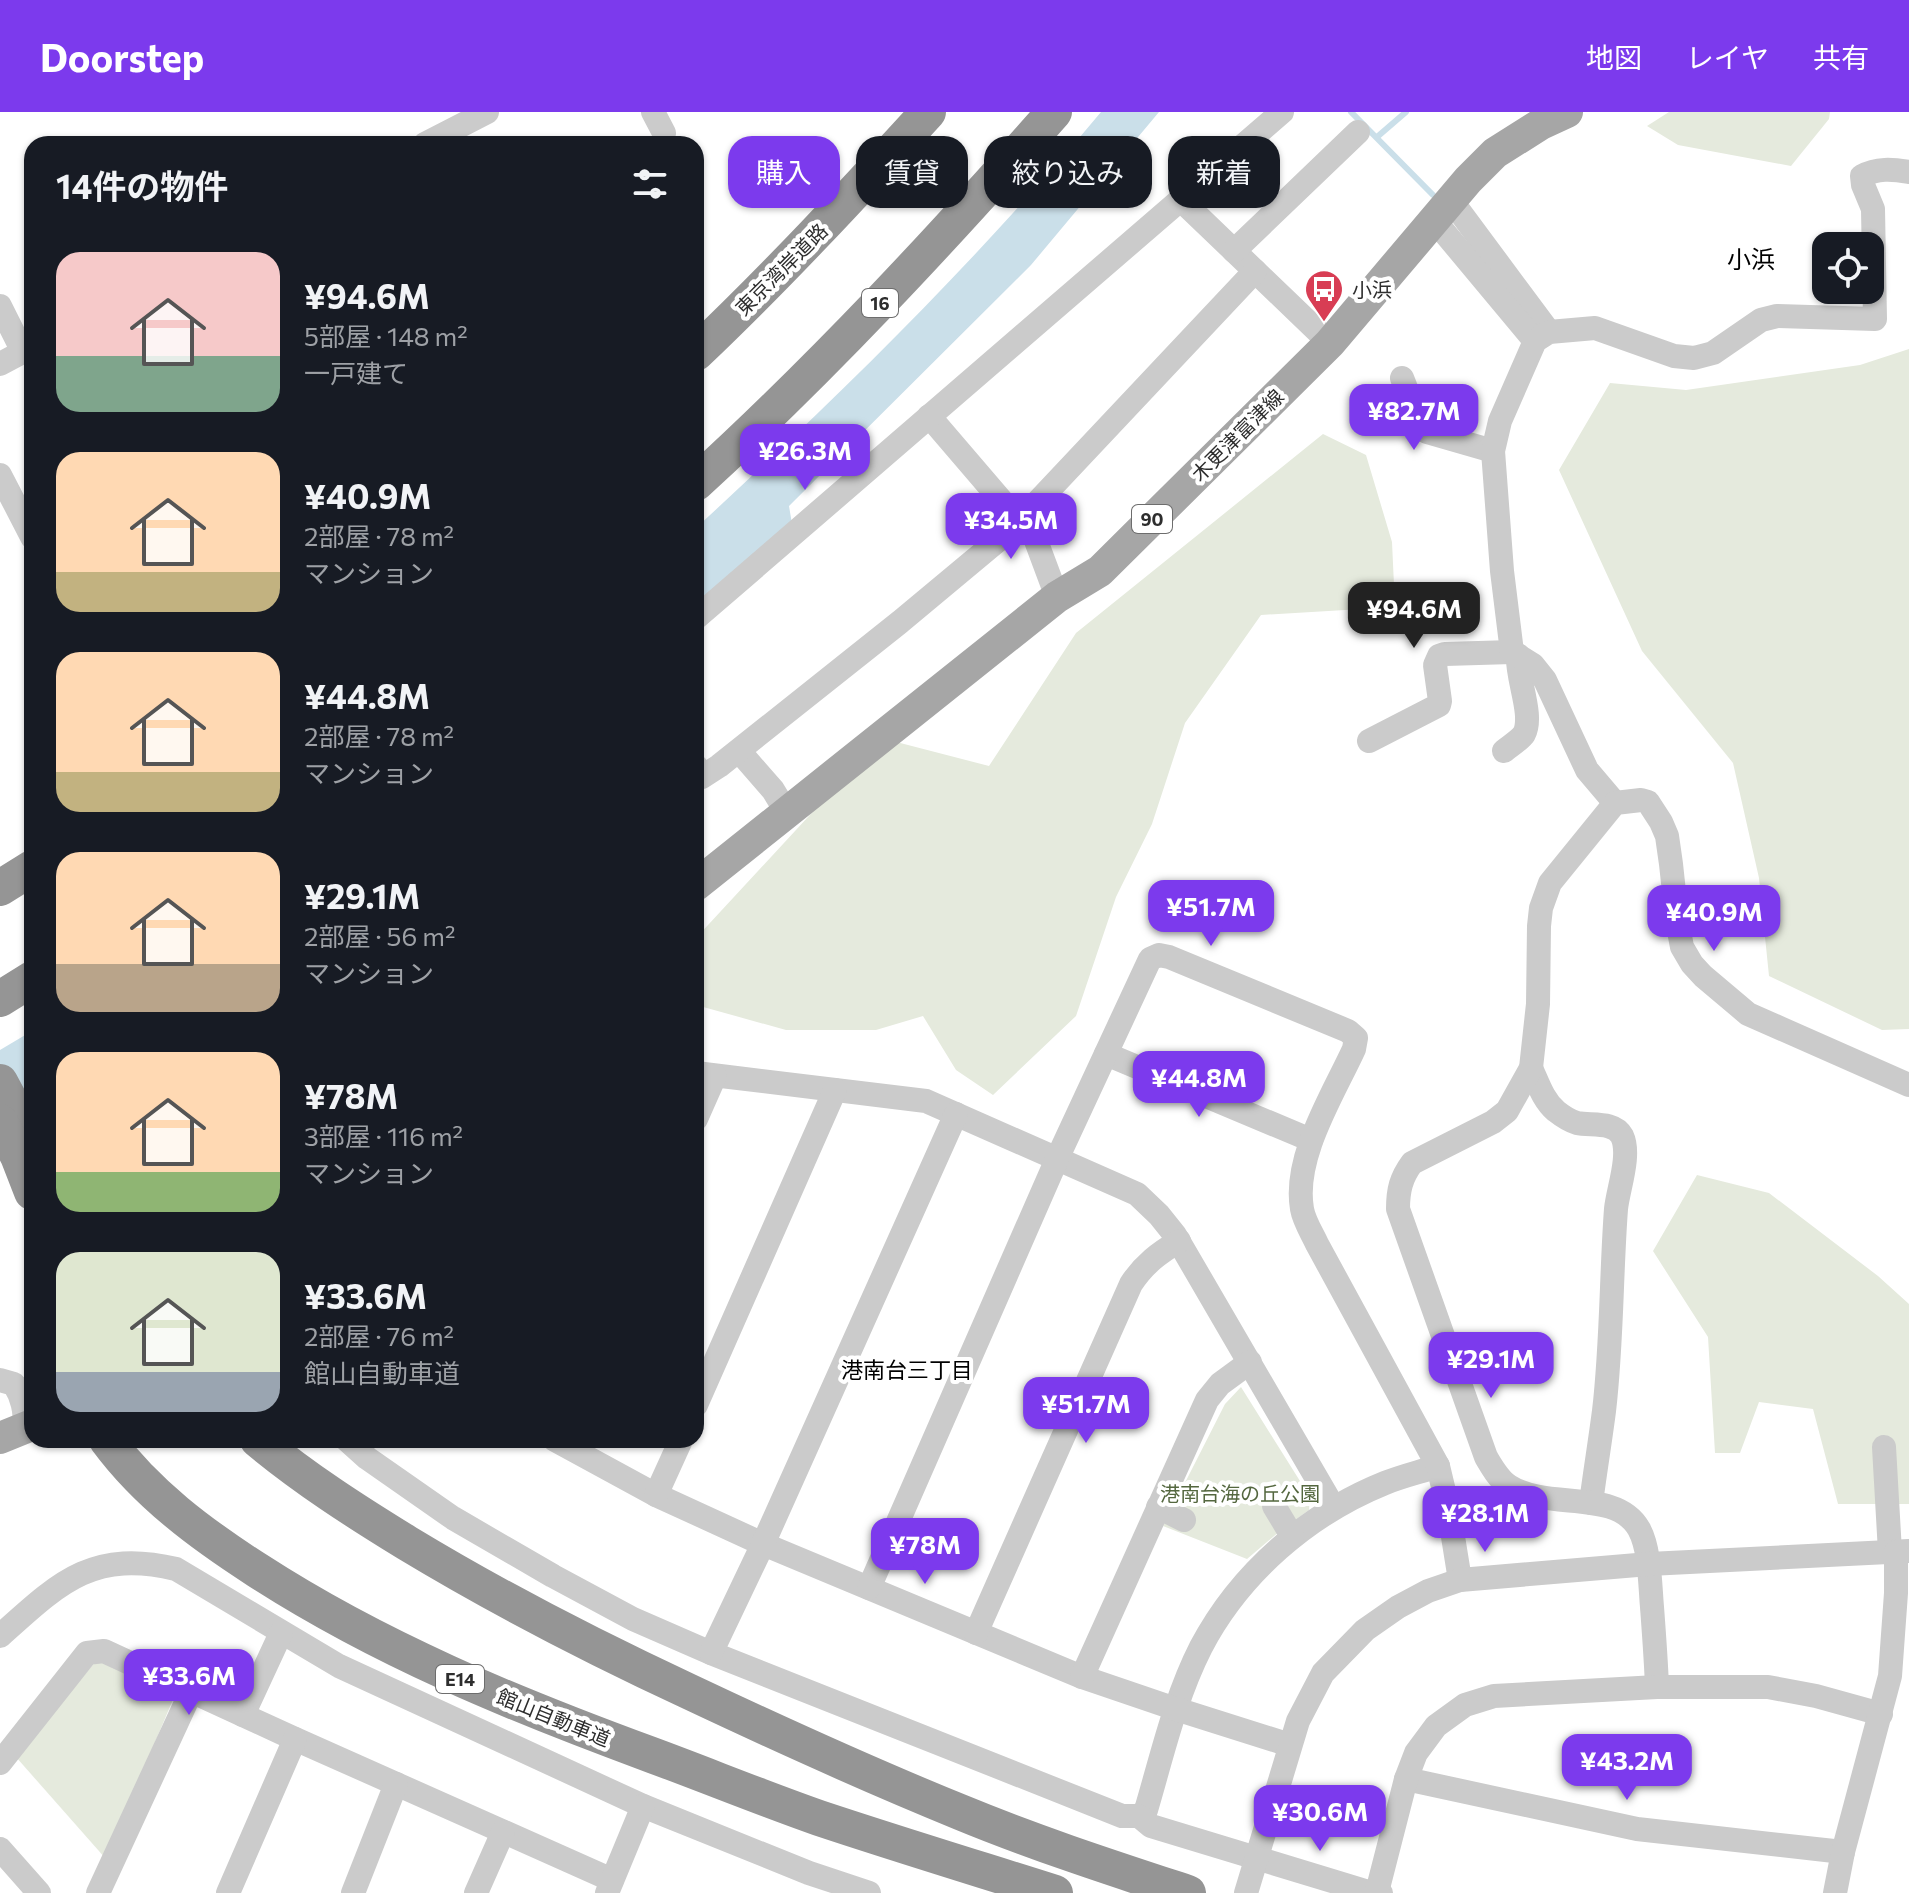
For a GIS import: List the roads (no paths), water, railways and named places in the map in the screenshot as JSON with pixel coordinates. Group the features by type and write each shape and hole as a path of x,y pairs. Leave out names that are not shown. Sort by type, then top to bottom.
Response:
{"highway":[{"name":"東京湾岸道路","path":"704,345 833,216 928,112"},
{"name":"16","path":"704,476 895,288 1054,112"},
{"path":"0,888 24,873"},
{"path":"0,999 24,984"},
{"path":"0,1082 24,1171"},
{"name":"館山自動車道","path":"114,1448 137,1476 171,1508 222,1548 347,1624 437,1670 583,1730 817,1817 1055,1893"},
{"path":"268,1448 351,1509 459,1574 640,1669 962,1813 1110,1868 1188,1893"}],"main road":[{"name":"木更津富津線","path":"704,879 1057,597 1100,571 1330,343 1468,180 1495,153 1546,116"}],"street":[{"path":"440,136 487,112"},
{"path":"1254,136 1282,112"},
{"path":"1234,251 1358,132"},
{"path":"1542,337 1595,328 1674,356 1694,358 1713,353 1761,320 1777,316 1875,319 1873,209 1862,176 1871,171 1888,169 1909,172"},
{"path":"704,611 1170,208"},
{"path":"1189,208 1330,343"},
{"path":"1442,210 1542,337"},
{"path":"704,776 900,622 1023,518 1255,271"},
{"path":"0,306 24,343"},
{"path":"1504,751 1523,736 1527,720 1502,571 1493,451 1500,421 1542,337"},
{"path":"0,364 24,351"},
{"path":"1402,378 1422,429 1493,451"},
{"path":"929,416 1023,518 1057,597"},
{"path":"0,475 24,522"},
{"path":"1369,741 1439,705 1435,665 1439,656 1515,654 1533,665 1545,680 1587,770 1615,803"},
{"path":"739,751 773,790 787,813"},
{"path":"1657,1687 1649,1564 1639,1530 1629,1517 1615,1507 1549,1500 1531,1495 1508,1486 1496,1473 1486,1457 1398,1209 1398,1191 1404,1174 1412,1163 1493,1122 1507,1111 1531,1068 1538,1004 1541,908 1550,883 1615,803 1648,802 1661,822 1667,836 1682,947 1703,976 1748,1014 1909,1085"},
{"path":"869,1588 1057,1159 1150,959 1159,955 1348,1031 1356,1038 1354,1049 1305,1156 1302,1210 1317,1244 1438,1466 1460,1580"},
{"path":"1106,1054 1311,1140"},
{"path":"1531,1068 1554,1110 1576,1122 1607,1126 1621,1133 1623,1140 1624,1163 1616,1215 1604,1411 1591,1503"},
{"path":"706,1075 926,1101 1137,1194 1159,1215 1179,1241 1334,1508"},
{"path":"704,1387 835,1090"},
{"path":"711,1653 956,1114"},
{"path":"976,1633 1131,1284 1151,1258 1179,1241"},
{"path":"1082,1677 1207,1400 1220,1384 1250,1362"},
{"path":"0,1380 14,1384 24,1406"},
{"path":"1835,1893 1843,1852 1881,1714 1893,1652 1898,1552 1884,1447"},
{"path":"356,1448 453,1518 633,1619 1122,1816 1139,1816 1151,1826 1365,1891 1379,1893 1406,1779 1416,1753 1436,1726 1465,1705 1494,1696 1657,1687 1768,1687 1816,1696 1881,1714"},
{"path":"570,1448 656,1495 763,1544 1082,1677 1290,1745"},
{"path":"656,1495 677,1448"},
{"path":"1139,1816 1146,1810 1176,1709 1201,1647 1226,1608 1260,1567 1292,1536 1334,1508 1386,1482 1438,1466"},
{"path":"1274,1506 1292,1536"},
{"path":"1158,1507 1184,1520"},
{"path":"1246,1893 1298,1721 1323,1673 1365,1630 1418,1596 1460,1580 1649,1564 1898,1552"},
{"path":"0,1636 44,1596 79,1574 126,1562 176,1569 339,1666 643,1806 809,1873 869,1893"},
{"path":"243,1715 281,1633"},
{"path":"0,1763 87,1653 104,1651 503,1832 610,1886 643,1806"},
{"path":"98,1893 191,1692"},
{"path":"228,1893 295,1739"},
{"path":"1406,1779 1637,1829 1843,1852"},
{"path":"353,1893 396,1784"},
{"path":"476,1893 503,1832"},
{"path":"0,1849 39,1893"}],"water":[{"path":"1101,112 1159,112 1139,136 1080,136"},
{"path":"1017,208 1079,208 1031,265 789,506 792,524 704,600 704,521 905,327"},
{"path":"24,1036 24,1093 0,1106 0,1050"}],"waterway":[{"path":"1351,112 1433,195"},
{"path":"1377,137 1406,112"}],"place":[{"name":"小浜","path":"1324,323"}],"district":[{"name":"小浜","path":"1751,258"},
{"name":"港南台三丁目","path":"907,1369"}],"park label":[{"name":"港南台海の丘公園","path":"1240,1493"}]}
